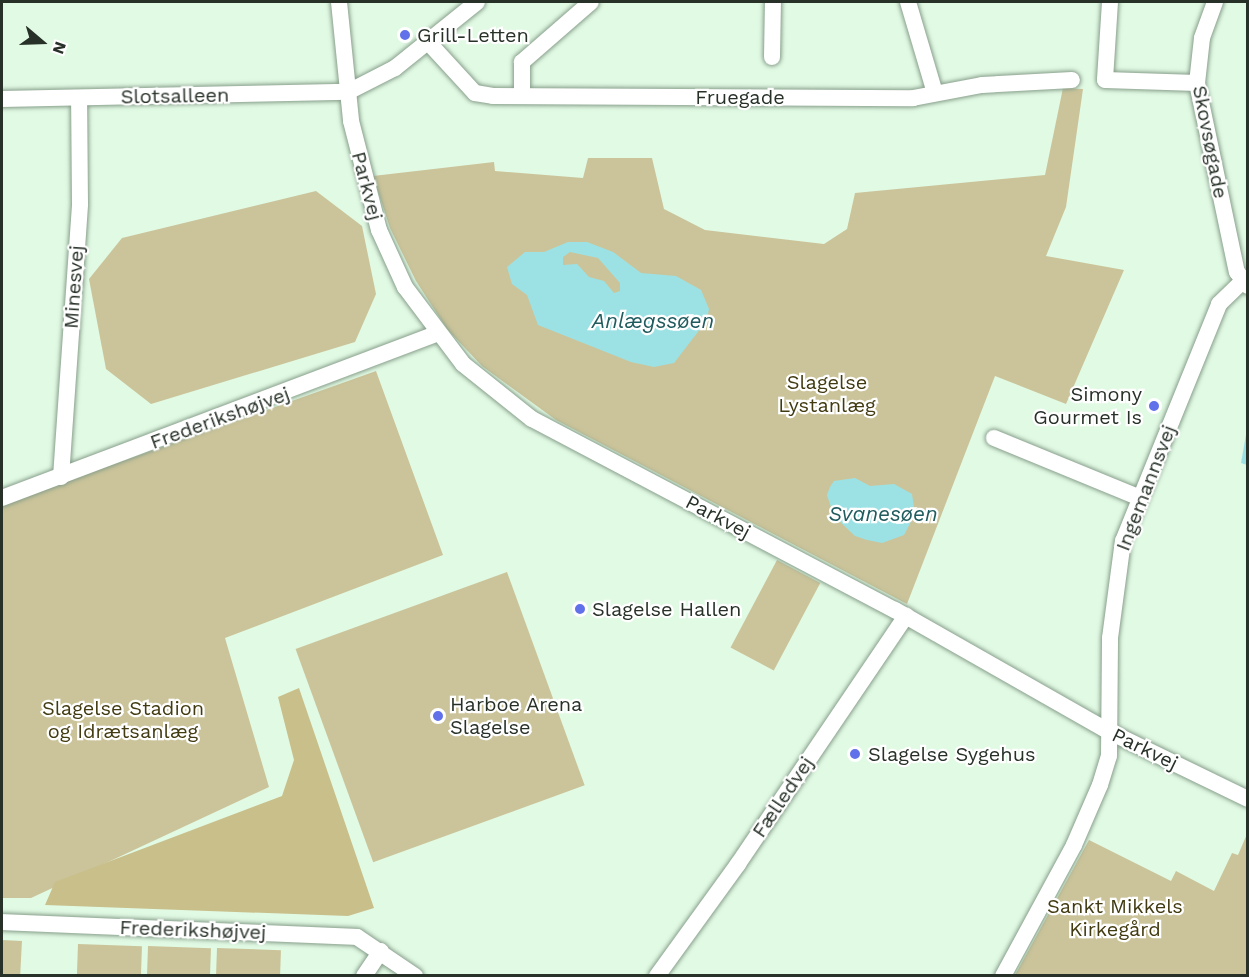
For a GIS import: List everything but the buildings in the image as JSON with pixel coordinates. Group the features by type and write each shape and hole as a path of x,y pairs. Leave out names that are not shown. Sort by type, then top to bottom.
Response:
{"street":[{"name":"Parkvej","path":"339,2 348,92 360,161 379,230 405,287 437,334 463,364 532,419 906,616 1110,732 1248,799"},
{"path":"348,92 395,68 429,43 477,2"},
{"path":"522,96 522,62 591,2"},
{"path":"772,57 773,2"},
{"path":"908,2 935,93"},
{"path":"1110,2 1105,80 1197,83"},
{"name":"Skovsøgade","path":"1215,2 1202,38 1197,83 1245,284"},
{"name":"Fruegade","path":"429,43 475,93 522,96 912,98 1028,80 1072,80"},
{"name":"Slotsalleen","path":"2,99 348,92"},
{"name":"Minesvej","path":"61,477 80,204 80,98"},
{"name":"Ingemannsvej","path":"1003,975 1074,845 1103,775 1110,732 1110,638 1115,577 1123,541 1219,303 1245,284"},
{"name":"Frederikshøjvej","path":"2,498 437,334"},
{"path":"994,438 1140,498"},
{"name":"Fælledvej","path":"657,975 738,864 906,616"},
{"name":"Frederikshøjvej","path":"2,922 350,936 381,951"},
{"path":"363,975 381,951 416,975"}],"green space":[{"name":"Slagelse Lystanlæg","path":"1063,88 1083,89 1066,207 1046,256 1124,270 1066,404 995,376 907,604 556,420 482,366 447,329 416,281 390,228 373,176 494,162 495,171 583,178 588,158 652,158 664,209 705,230 824,244 847,229 855,193 1045,175"},
{"path":"316,191 362,226 376,294 355,342 151,404 106,369 89,279 122,238"},
{"name":"Slagelse Stadion og Idrætsanlæg","path":"376,371 443,555 225,638 269,787 31,898 2,898 2,504"},
{"path":"777,560 820,583 774,670 731,647"},
{"name":"Harboe Arena Slagelse","path":"507,572 585,785 373,862 296,649"},
{"name":"Sankt Mikkels Kirkegård","path":"1247,834 1247,975 1015,975 1089,840 1171,881 1176,871 1214,891 1232,853 1238,855"},
{"path":"2,940 22,941 20,976 2,975"},
{"path":"78,944 142,946 141,976 77,975"},
{"path":"148,946 211,948 210,976 147,975"},
{"path":"217,948 281,950 280,976 216,975"}],"shaded area":[{"path":"299,688 374,908 348,916 45,905 55,882 282,796 294,760 278,697"}],"water":[{"name":"Anlægssøen","path":"568,242 587,242 613,252 641,273 676,276 701,290 709,309 707,320 674,363 654,367 631,362 538,325 527,295 512,284 507,267 525,252 544,252","holes":["570,252 598,258 620,283 620,291 614,293 604,281 589,277 577,264 563,265 563,257"]},
{"path":"1247,429 1247,465 1241,463"},
{"name":"Svanesøen","path":"855,478 870,486 894,484 912,494 915,514 904,535 882,543 867,540 855,536 834,516 827,495 830,487 834,481"}],"place":[{"name":"Grill-Letten","path":"405,35"},
{"name":"Simony Gourmet Is","path":"1154,406"},
{"name":"Slagelse Hallen","path":"580,609"},
{"name":"Harboe Arena Slagelse","path":"438,716"},
{"name":"Slagelse Sygehus","path":"855,754"}]}
